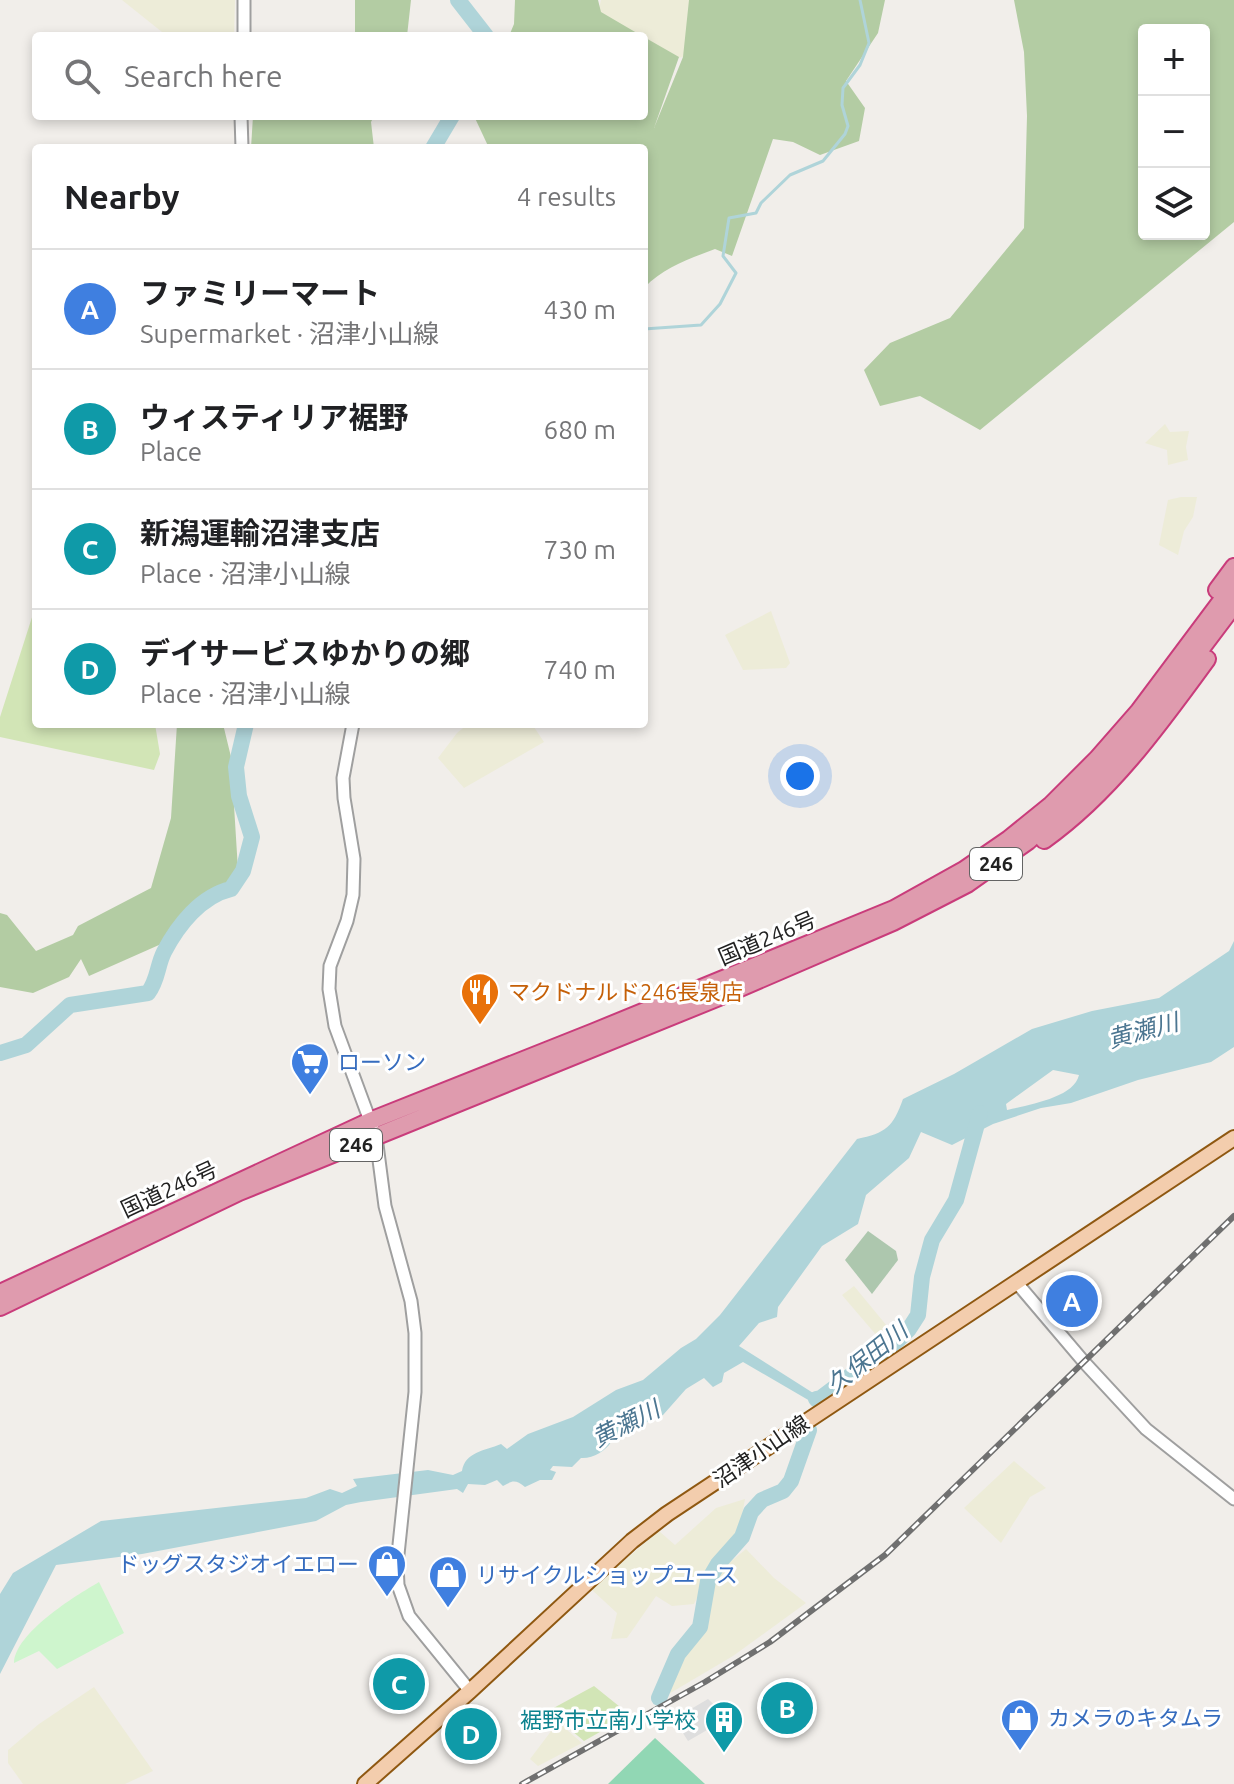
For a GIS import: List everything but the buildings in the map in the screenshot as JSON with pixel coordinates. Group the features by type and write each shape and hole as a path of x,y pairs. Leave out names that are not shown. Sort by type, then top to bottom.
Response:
{"highway":[{"path":"1009,839 1091,754 1151,680 1234,567"},
{"name":"国道246号","path":"0,1307 239,1192 733,991 893,922 967,884 1028,841 1107,768 1202,638 1234,584"},
{"name":"国道246号","path":"0,1293 370,1121 894,909 964,870 1051,805 1097,759 1234,605"},
{"path":"967,884 984,883 1068,823 1110,782 1159,725 1234,623"}],"main road":[{"name":"沼津小山線","path":"365,1784 620,1551 667,1514 1234,1138"}],"street":[{"path":"244,0 244,32"},
{"path":"241,120 242,144"},
{"path":"352,728 343,778 354,859 354,887 347,921 330,966 329,989 335,1026 376,1137 385,1206 411,1301 415,1333 417,1360 411,1448 397,1564 402,1602 420,1632 470,1691"},
{"path":"1017,1283 1124,1406 1157,1438 1234,1499"}],"green space":[{"path":"122,0 235,0 234,32 162,32"},
{"path":"355,0 411,0 407,32 355,32"},
{"path":"515,0 598,0 601,12 635,32 511,32"},
{"path":"601,0 702,0 683,57 648,62 648,32 594,32"},
{"path":"689,0 885,0 878,33 846,81 865,108 859,141 820,155 793,142 773,139 732,256 715,249 668,269 648,284 648,144 487,144 476,120 648,120 648,39 679,57 654,128 683,57"},
{"path":"1014,0 1234,0 1234,222 980,430 920,396 880,406 864,370 890,343 950,318 1024,228 1027,116 1024,52"},
{"path":"253,120 372,120 374,144 251,144"},
{"path":"1165,424 1170,432 1189,431 1186,447 1188,460 1168,465 1167,450 1145,443"},
{"path":"1197,497 1193,517 1184,531 1178,555 1159,545 1168,500"},
{"path":"771,611 790,663 786,668 743,670 725,635"},
{"path":"32,617 32,728 156,728 160,754 154,770 0,737 0,717"},
{"path":"177,728 224,728 231,757 238,870 177,937 89,976 81,959 69,977 33,993 0,987 0,913 7,915 36,951 73,935 78,926 151,888 171,818"},
{"path":"463,728 535,728 544,742 464,788 438,758"},
{"path":"868,1231 896,1251 898,1260 872,1294 845,1260"},
{"path":"854,1286 887,1326 887,1331 877,1336 842,1295"},
{"path":"1014,1461 1046,1488 1030,1497 1001,1543 964,1508"},
{"path":"745,1499 738,1536 713,1565 694,1604 672,1606 656,1596 627,1638 611,1639 617,1613 591,1589 659,1531 675,1545 716,1508"},
{"path":"746,1549 774,1578 806,1603 733,1656 667,1695 674,1672 696,1643 709,1616 712,1584 718,1572"},
{"path":"99,1582 124,1633 57,1669 39,1651 14,1663 17,1651 35,1628"},
{"path":"594,1686 630,1715 584,1741 548,1711"},
{"path":"94,1687 153,1771 125,1784 23,1784 8,1763 8,1750 39,1724"},
{"path":"558,1722 582,1743 538,1766 530,1759"},
{"path":"655,1738 705,1784 608,1784"}],"shaded area":[{"path":"708,1699 728,1718 688,1741 674,1719"}],"water":[{"name":"黄瀬川","path":"1234,941 1234,1047 1211,1062 1138,1080 1071,1103 1041,1108 993,1124 952,1145 921,1132 909,1158 866,1195 858,1224 822,1246 778,1307 777,1317 759,1323 739,1346 821,1398 810,1401 743,1362 724,1373 722,1382 713,1387 704,1378 686,1389 663,1415 627,1431 598,1454 581,1458 572,1467 553,1466 550,1470 556,1472 552,1480 540,1480 525,1487 514,1482 503,1486 497,1480 485,1485 468,1484 463,1493 457,1489 361,1502 346,1505 316,1521 142,1554 56,1565 0,1674 0,1594 13,1573 101,1521 306,1498 330,1489 342,1493 357,1486 353,1479 428,1470 453,1475 462,1471 467,1460 476,1453 501,1444 507,1449 528,1434 573,1417 616,1390 643,1380 696,1339 720,1315 857,1139 887,1127 903,1099 1032,1029 1092,1011 1159,998 1229,951","holes":["1053,1070 1079,1075 1075,1083 1059,1095 1007,1110 1006,1104"]}],"waterway":[{"path":"458,0 483,32"},
{"path":"648,329 701,325 720,304 736,273 723,256 729,218 756,213 761,203 790,175 823,161 845,134 848,126 842,105 843,88 860,65 869,43 860,0"},
{"path":"435,144 450,120"},
{"path":"0,1053 26,1045 70,1005 148,993 164,952 183,922 210,898 231,889 243,871 252,837 239,796 236,767 245,728"},
{"name":"久保田川","path":"816,1399 898,1340 918,1315 922,1277 932,1240 956,1200 980,1113"},
{"name":"久保田川","path":"659,1698 678,1654 700,1627 708,1581 718,1564 742,1537 751,1512 762,1500 783,1491 791,1481 809,1430"}],"railway":[{"path":"522,1784 705,1682 770,1642 885,1555 1234,1216"}],"place":[{"name":"マクドナルド246長泉店","path":"480,1026"},
{"name":"ローソン","path":"310,1096"},
{"name":"ファミリーマート","path":"1072,1301"},
{"name":"ドッグスタジオイエロー","path":"387,1598"},
{"name":"リサイクルショップユース","path":"448,1609"},
{"name":"新潟運輸沼津支店","path":"399,1684"},
{"name":"ウィスティリア裾野","path":"787,1708"},
{"name":"デイサービスゆかりの郷","path":"471,1734"},
{"name":"カメラのキタムラ","path":"1020,1752"},
{"name":"裾野市立南小学校","path":"724,1754"}]}
